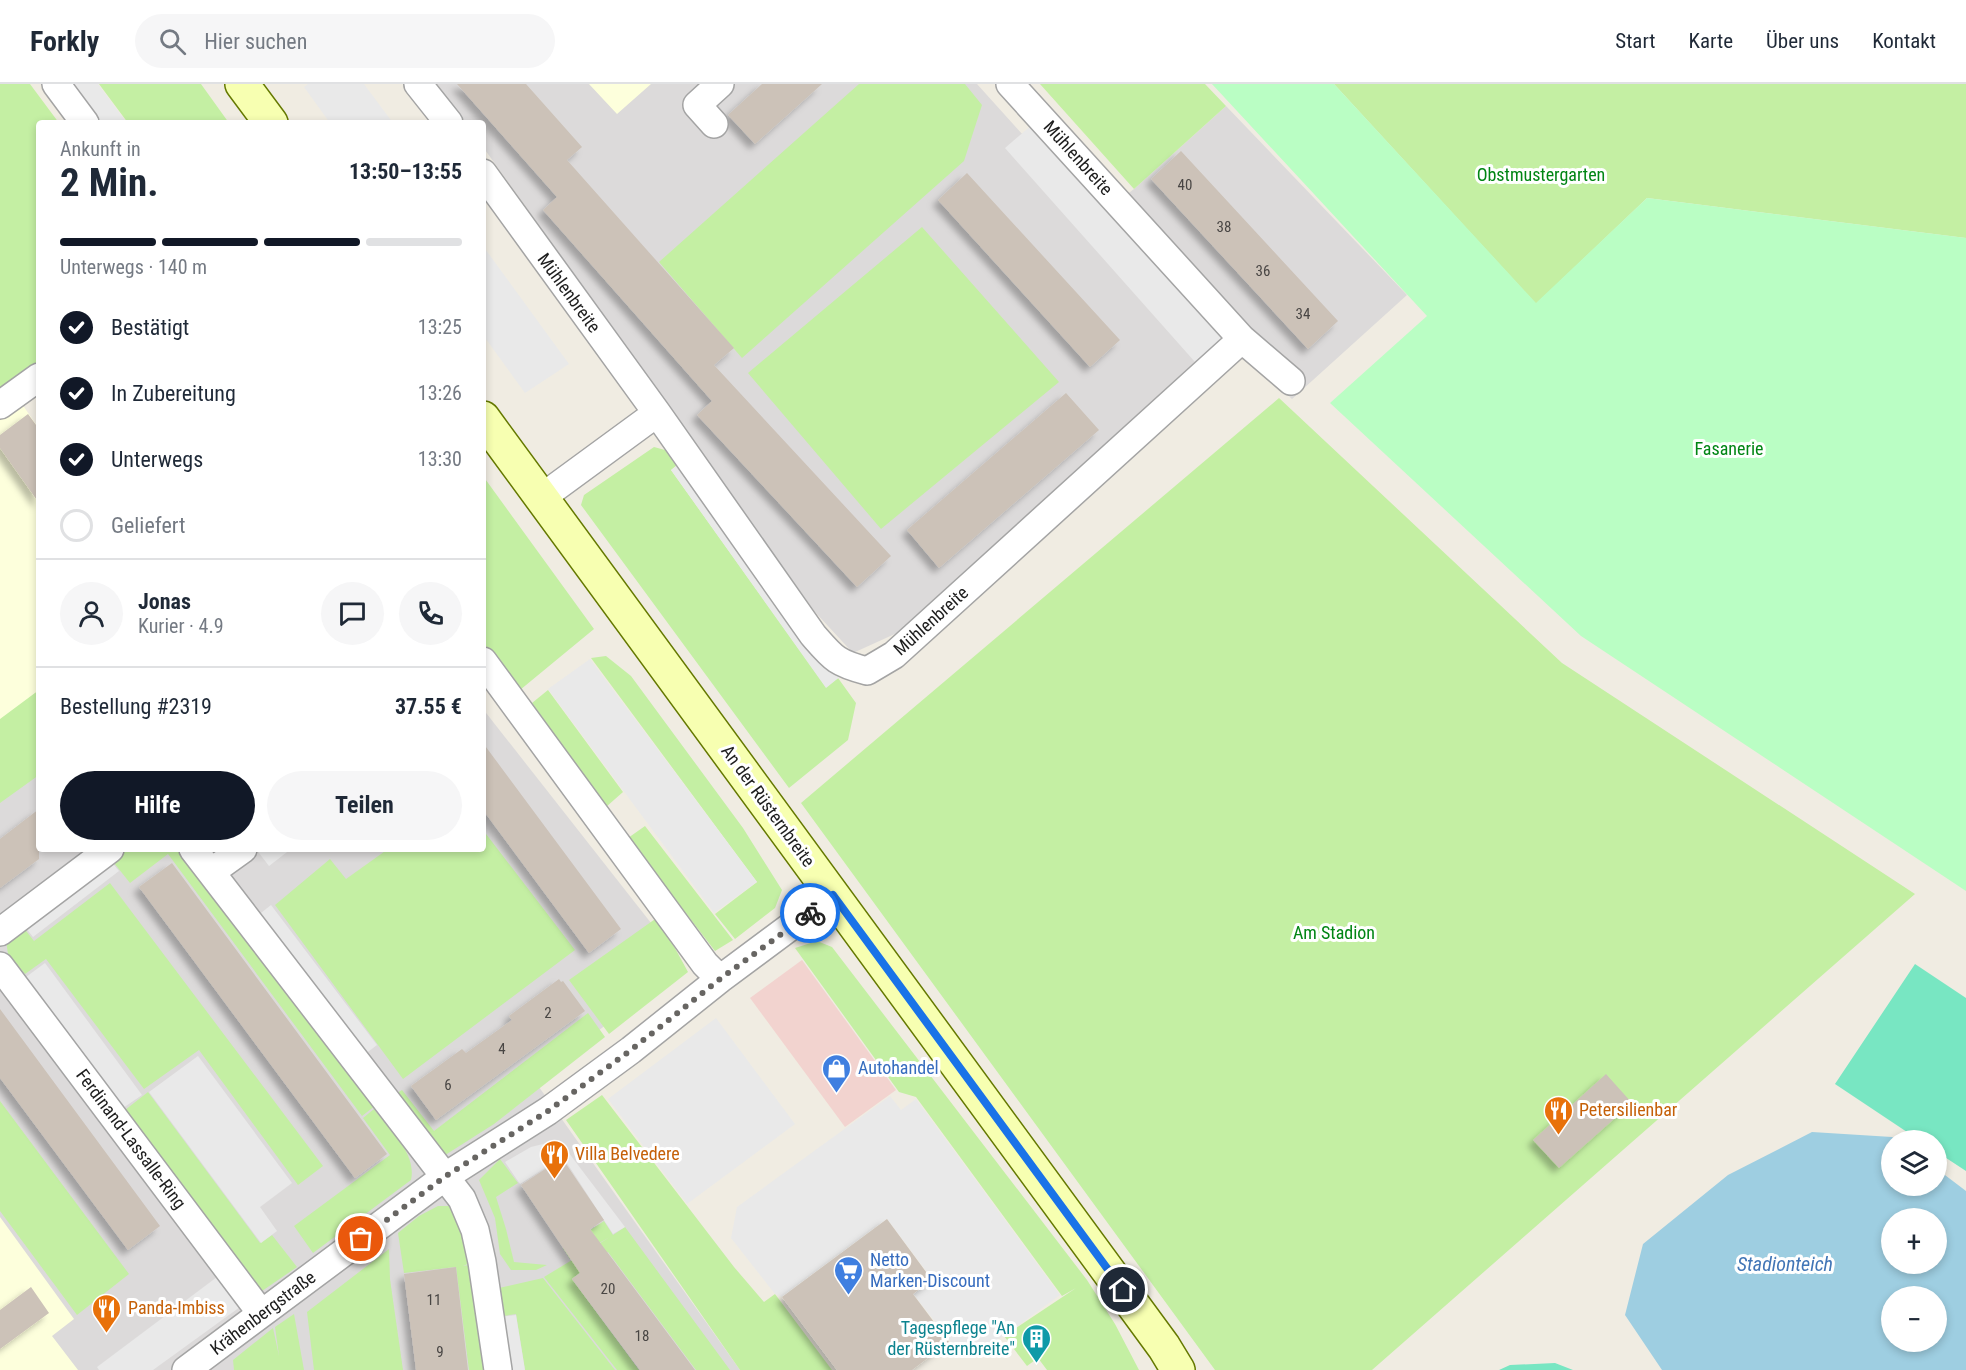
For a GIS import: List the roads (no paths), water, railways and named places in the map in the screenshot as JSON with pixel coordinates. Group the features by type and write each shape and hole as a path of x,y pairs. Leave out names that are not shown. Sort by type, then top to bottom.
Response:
{"main road":[{"path":"242,84 269,120"},
{"name":"An der Rüsternbreite","path":"486,422 1082,1233 1178,1370"}],"street":[{"path":"56,84 83,120"},
{"path":"418,84 446,120"},
{"path":"714,124 697,105 720,84"},
{"name":"Mühlenbreite","path":"1010,84 1242,339 1291,381"},
{"name":"Mühlenbreite","path":"486,177 657,413 813,635 843,665 867,670 884,662 903,648 1242,339"},
{"path":"0,405 36,379"},
{"path":"541,498 657,413"},
{"path":"486,667 699,955 720,979"},
{"path":"0,932 106,852"},
{"path":"195,852 461,1197 475,1230 482,1262 498,1370"},
{"path":"211,872 239,852"},
{"name":"Krähenbergstraße","path":"186,1370 446,1176 548,1111 833,895"},
{"name":"Ferdinand-Lassalle-Ring","path":"0,966 261,1313"}],"water":[{"name":"Stadionteich","path":"1812,1132 1881,1136 1881,1196 1947,1196 1947,1177 1966,1191 1966,1370 1662,1370 1625,1315 1643,1244 1728,1175"}],"place":[{"name":"Autohandel","path":"837,1094"},
{"name":"Petersilienbar","path":"1558,1136"},
{"name":"Villa Belvedere","path":"554,1180"},
{"name":"Netto Marken-Discount","path":"849,1296"},
{"name":"Panda-Imbiss","path":"107,1334"},
{"name":"Tagespflege \"An der Rüsternbreite\"","path":"1036,1364"}],"park label":[{"name":"Obstmustergarten","path":"1541,175"},
{"name":"Fasanerie","path":"1729,449"},
{"name":"Am Stadion","path":"1334,933"}]}
